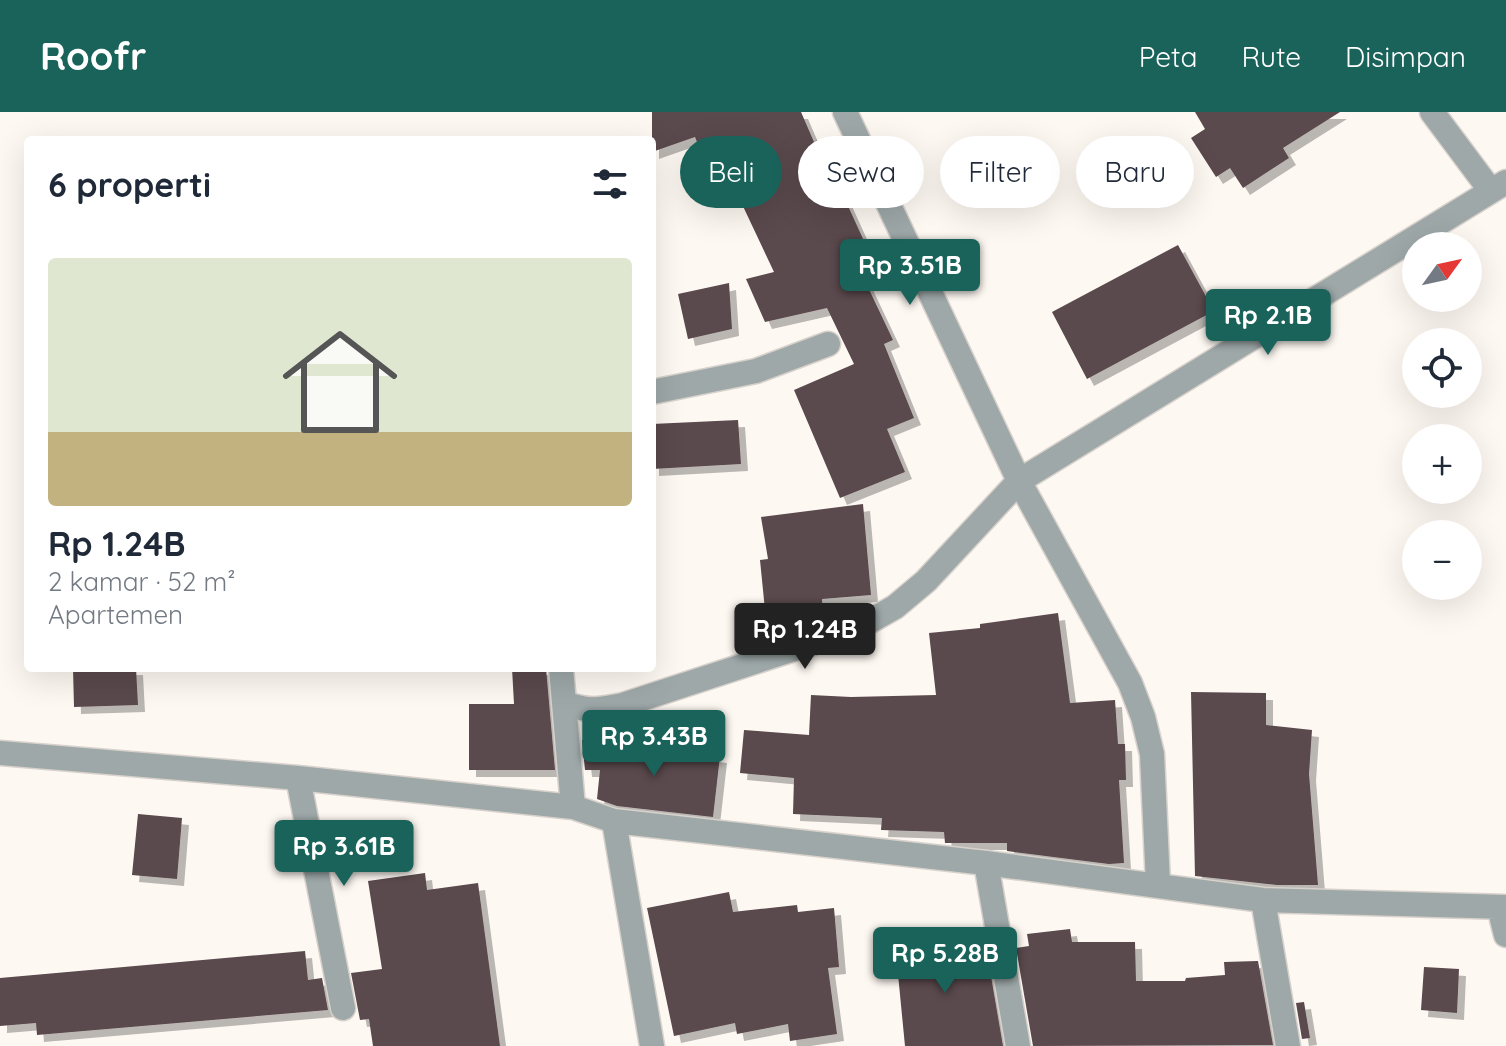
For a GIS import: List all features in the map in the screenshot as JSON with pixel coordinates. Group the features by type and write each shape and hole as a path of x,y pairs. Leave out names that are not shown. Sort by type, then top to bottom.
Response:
{"street":[{"path":"845,112 1019,481 1130,683 1152,754 1158,884"},
{"path":"564,703 595,711 623,705 858,628 895,607 926,581 1019,481 1499,186 1432,112"},
{"path":"656,391 756,371 828,344"},
{"path":"561,672 573,807"},
{"path":"0,753 298,778 573,807 614,821 986,863 1263,900 1502,907 1506,935"},
{"path":"298,778 343,1008"},
{"path":"614,821 652,1046"},
{"path":"986,863 1018,1046"},
{"path":"1263,900 1288,1046"}],"building":[{"path":"652,112 801,112 811,136 798,136 798,208 848,208 880,276 866,283 893,340 884,344 914,418 887,429 905,472 840,498 794,390 854,364 827,308 765,322 746,279 774,272 744,208 782,208 782,136 680,136 680,142 656,151 656,136 652,136"},
{"path":"1195,112 1340,112 1283,148 1289,158 1243,188 1230,168 1216,177 1194,143 1194,136 1205,129"},
{"path":"1178,245 1214,311 1087,379 1052,312"},
{"path":"729,283 732,329 688,339 678,294"},
{"path":"738,420 741,464 656,469 656,424"},
{"path":"863,504 871,595 822,599 823,615 766,620 760,560 768,559 761,517"},
{"path":"1058,613 1070,703 1115,700 1118,744 1125,744 1126,780 1119,780 1124,863 1109,864 1007,851 1007,843 945,843 944,832 881,830 882,818 793,814 794,778 740,773 744,730 809,735 811,695 936,695 929,633 980,628 980,624"},
{"path":"73,672 136,672 138,705 74,707"},
{"path":"512,672 546,672 555,770 469,770 469,704 514,704"},
{"path":"1191,692 1266,693 1266,725 1312,730 1309,774 1318,885 1277,885 1195,876"},
{"path":"582,740 720,756 713,817 617,806 597,799 600,770 585,770"},
{"path":"138,814 182,818 177,879 132,875"},
{"path":"425,873 427,890 478,883 500,1046 373,1046 369,1019 360,1020 351,973 382,969 368,881"},
{"path":"729,892 733,912 797,905 798,912 834,908 839,967 828,968 837,1034 790,1041 788,1024 737,1034 735,1023 674,1036 647,908"},
{"path":"938,929 941,961 987,953 1003,1046 905,1046 894,933"},
{"path":"1070,929 1072,942 1135,942 1136,981 1185,981 1186,978 1225,975 1224,962 1258,961 1273,1045 1033,1046 1016,948 1029,946 1027,934"},
{"path":"305,951 308,980 322,978 328,1010 37,1035 36,1023 0,1026 0,978"},
{"path":"1424,967 1459,969 1457,1013 1421,1010"},
{"path":"1304,1002 1310,1038 1302,1039 1296,1003"}]}
